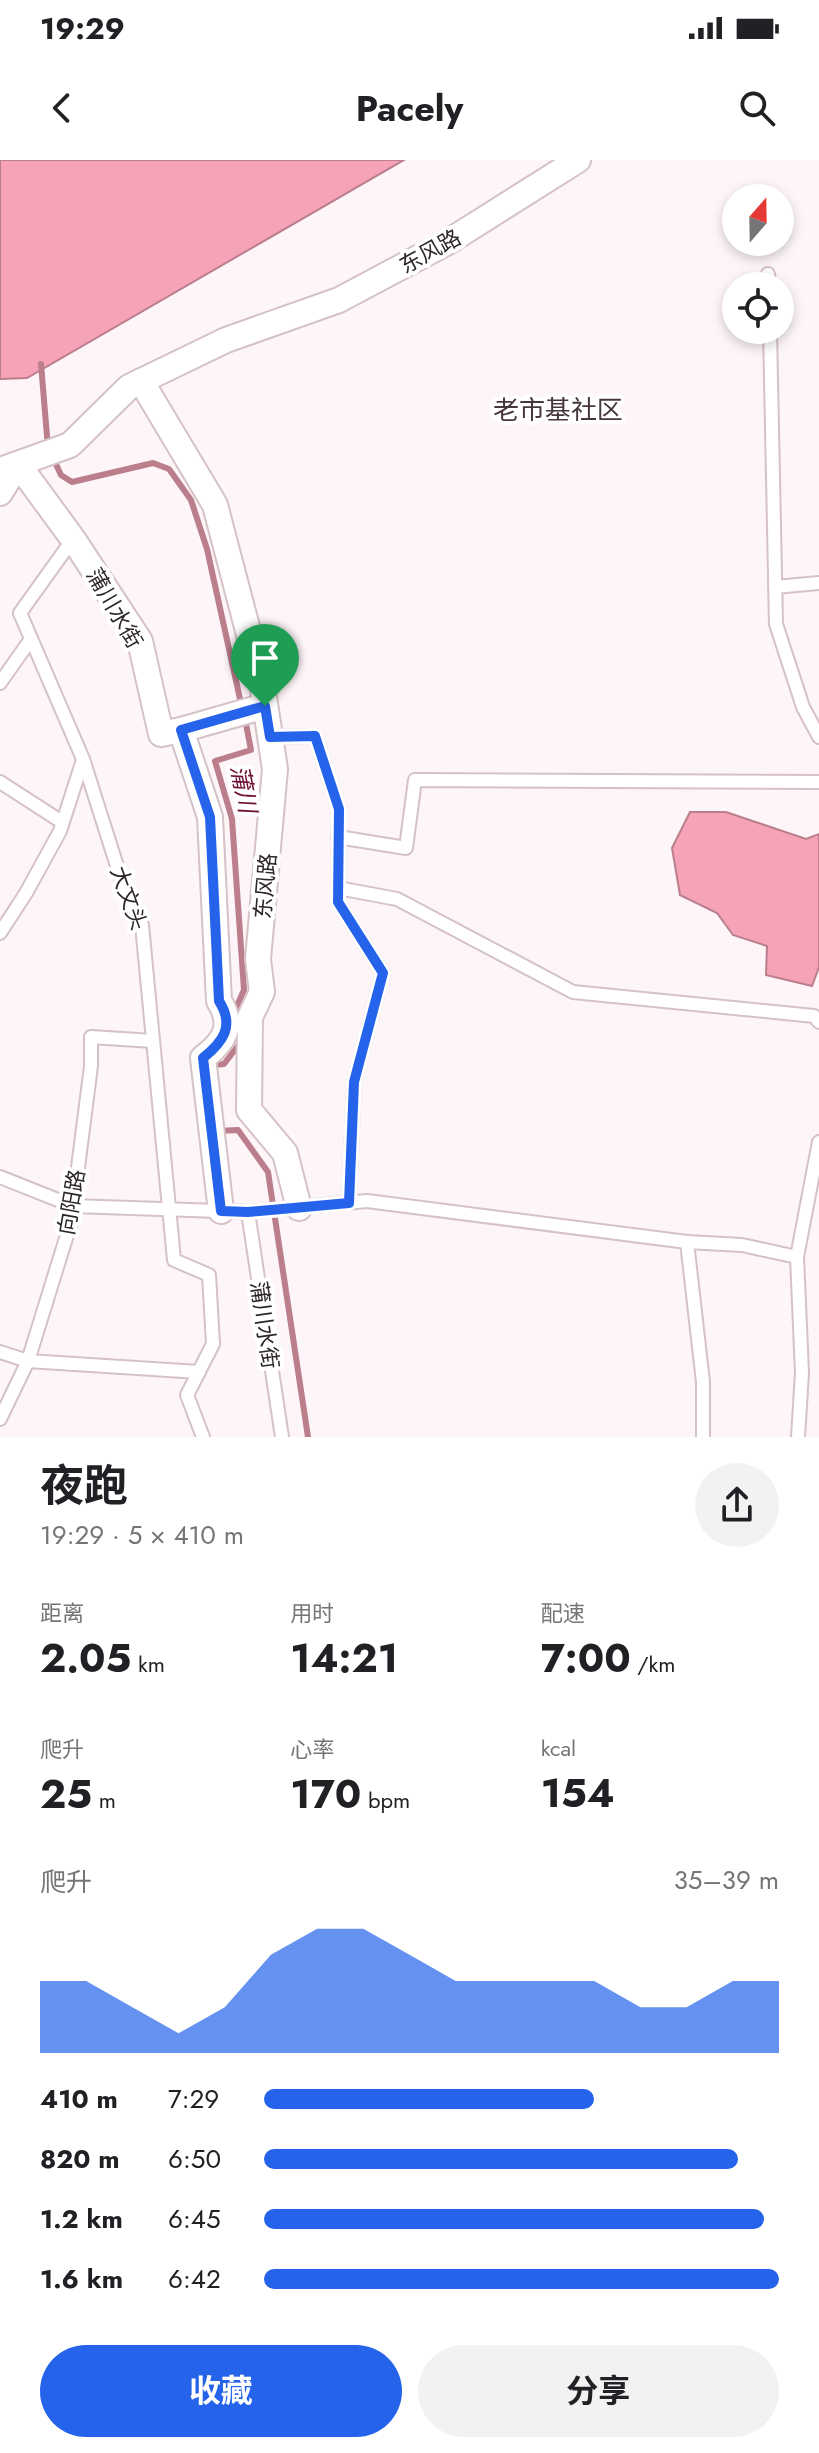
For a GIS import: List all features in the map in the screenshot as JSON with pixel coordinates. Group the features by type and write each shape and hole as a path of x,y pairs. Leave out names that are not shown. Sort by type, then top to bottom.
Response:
{"street":[{"name":"东风路","path":"18,463 70,445 129,387 226,340 339,300 448,242 578,160"},
{"name":"东风路","path":"141,381 215,505 262,684 261,707 275,769 258,959 262,992 250,1017 249,1110 285,1153 294,1208"},
{"path":"0,493 18,463"},
{"name":"蒲川水街","path":"18,463 73,539 140,641 161,734 181,730"},
{"path":"221,1211 203,1058 217,1047 225,1032 227,1013 219,1001 210,817 181,730 261,707"}],"lane":[{"path":"770,344 776,624 803,707 819,737"},
{"name":"大文头","path":"73,539 20,613 83,759 124,888 142,925 174,1260 209,1275 213,1344 199,1372"},
{"path":"775,587 819,583"},
{"path":"0,683 31,639"},
{"path":"270,737 315,736 339,809 338,902 383,973 354,1082 349,1203"},
{"path":"0,933 26,893 62,822 83,759"},
{"path":"338,837 406,848 415,780 819,782"},
{"path":"0,782 62,822"},
{"path":"338,888 397,899 573,992 817,1015"},
{"name":"向阳路","path":"0,1419 28,1361 71,1222 91,1066 91,1037 153,1041"},
{"path":"798,1437 802,1373 797,1257 819,1142"},
{"path":"0,1177 73,1206 254,1212 367,1201 687,1242 742,1245 797,1257"},
{"name":"蒲川水街","path":"254,1212 282,1437"},
{"path":"687,1242 703,1382 703,1437"},
{"path":"0,1352 28,1361 199,1372 187,1395 203,1437"}],"shaded area":[{"path":"0,160 404,160 27,378 0,379"},
{"path":"690,812 726,812 806,839 819,834 819,967 812,986 766,975 767,946 733,935 717,913 680,895 672,848"}],"waterway":[{"name":"蒲川","path":"41,364 48,448"},
{"name":"蒲川","path":"53,458 61,475 72,482 153,463 169,469 191,500 207,549 242,708"},
{"name":"蒲川","path":"238,1019 236,1008 244,990 232,819 215,761 251,750 245,719"},
{"name":"蒲川","path":"214,1068 214,1065 224,1064 241,1042"},
{"name":"蒲川","path":"218,1131 238,1130 268,1172 308,1437"}],"district":[{"name":"老市基社区","path":"558,410"}],"route":[{"path":"265,706 270,737 315,736 339,809 338,902 383,973 354,1082 349,1203 248,1212 221,1211 203,1058 217,1047 225,1032 227,1013 219,1001 210,817 181,730 265,706"}]}
